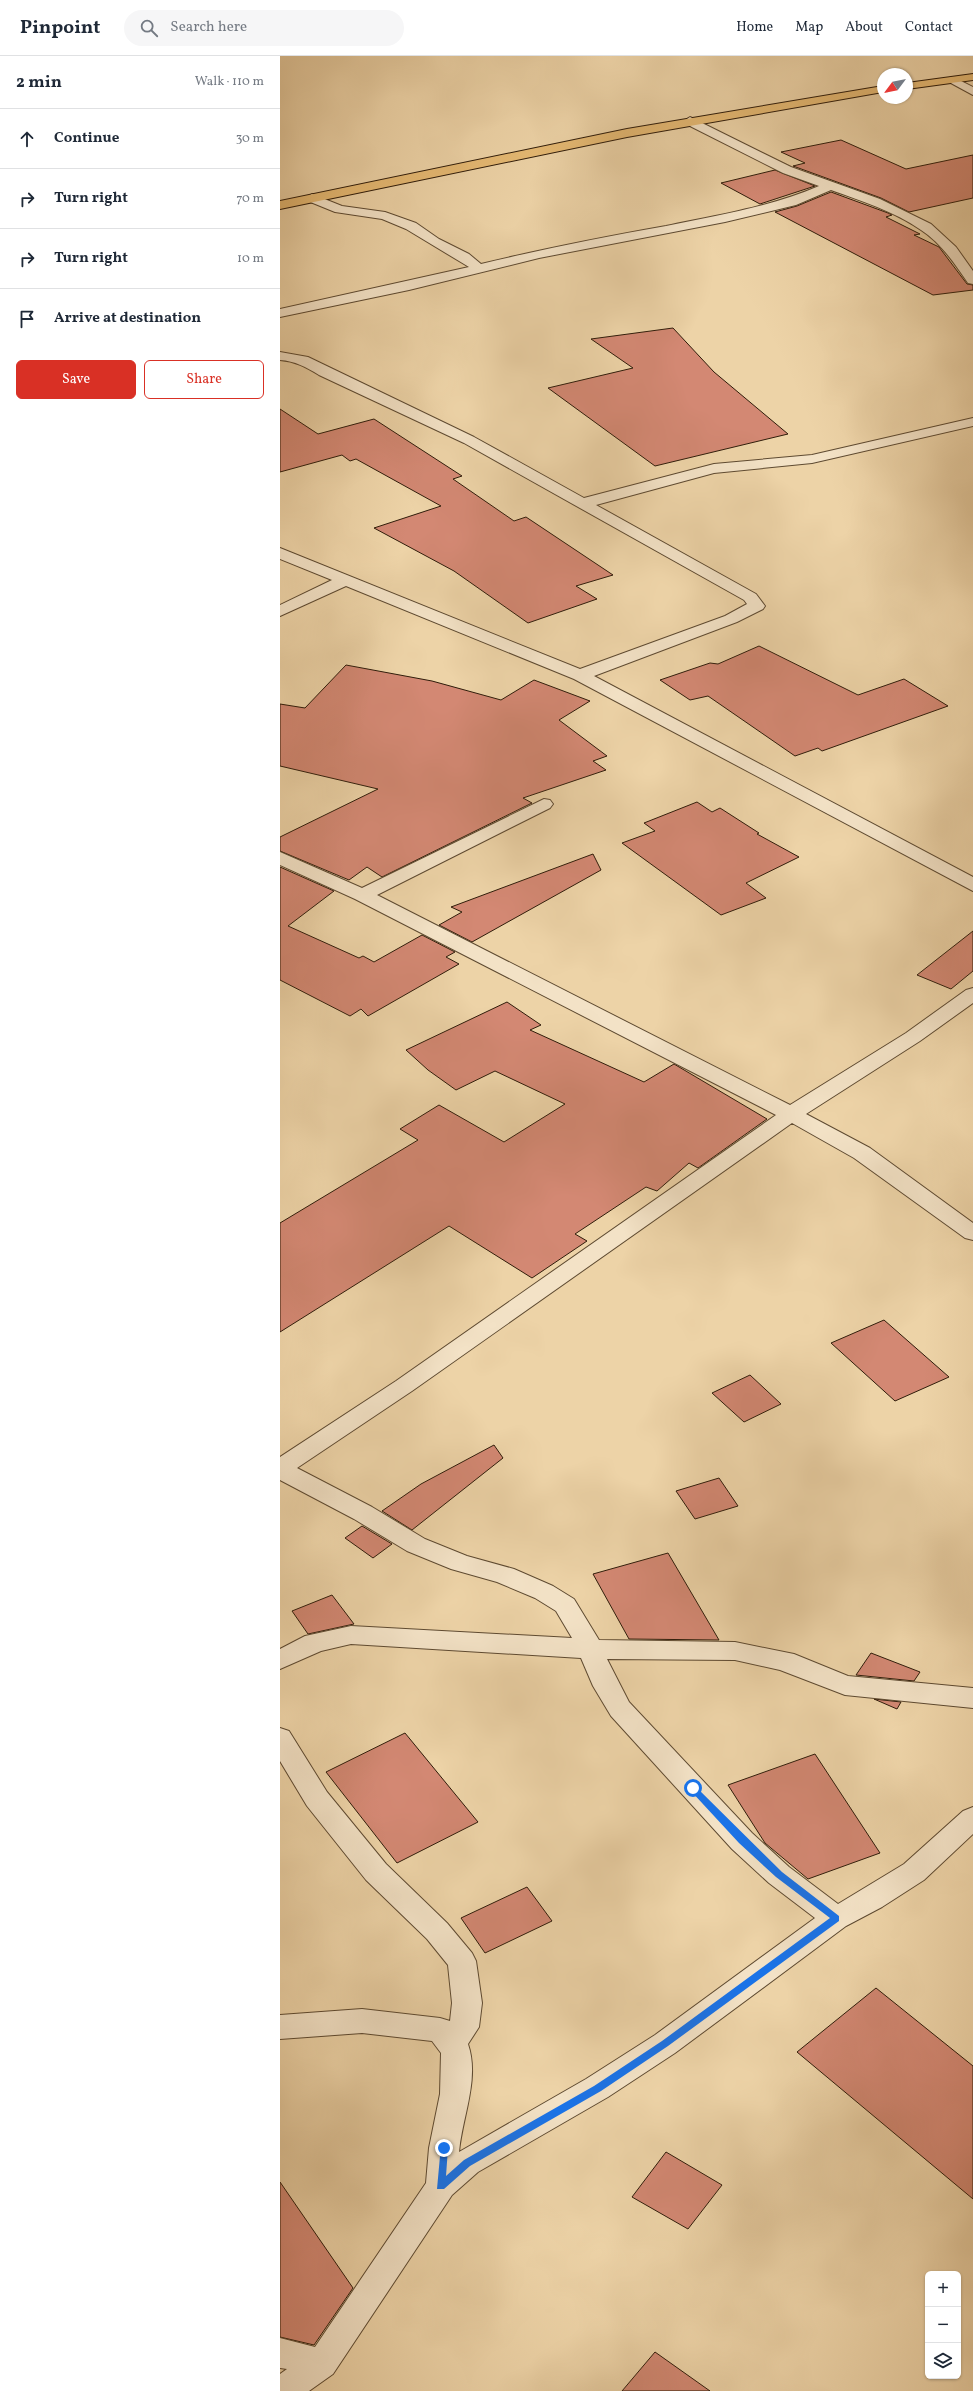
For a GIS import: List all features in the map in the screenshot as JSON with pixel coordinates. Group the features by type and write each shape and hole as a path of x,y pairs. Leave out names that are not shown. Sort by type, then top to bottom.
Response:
{"main road":[{"path":"913,85 973,77"},
{"path":"280,205 445,169 690,121 877,90"}],"street":[{"path":"953,80 973,92"},
{"path":"690,121 787,170 876,202 926,227 950,250 973,280"},
{"path":"280,313 409,286 478,268 668,228 725,218 792,202 829,186"},
{"path":"312,198 339,209 385,216 411,226 434,242 464,257 478,268"},
{"path":"280,356 295,356 308,361 324,372 468,440 584,503 750,597 758,606 731,618 580,675"},
{"path":"584,503 714,469 812,458 973,422"},
{"path":"280,553 580,675 973,885"},
{"path":"280,611 345,580"},
{"path":"362,895 544,804"},
{"path":"280,858 362,895 791,1114 862,1153 973,1233"},
{"path":"836,1918 779,1875 742,1840 620,1709 606,1686 581,1629 565,1604 544,1592 505,1575 460,1563 416,1545 363,1513 280,1469 404,1386 791,1114 913,1037 973,994"},
{"path":"280,1659 314,1643 352,1635 510,1643 590,1649 735,1651 784,1661 845,1686 973,1698"},
{"path":"280,1738 287,1752 326,1811 376,1872 437,1930 462,1961 467,2003 465,2021 464,2027 452,2042"},
{"path":"282,2391 322,2364 441,2186 467,2163 597,2088 665,2044 836,1918 872,1899 914,1872 973,1818"},
{"path":"280,2027 362,2021 440,2030 452,2042 456,2053 455,2094 444,2148 441,2186"},
{"path":"280,2353 322,2364"}],"building":[{"path":"841,140 906,169 973,155 973,198 909,212 881,198 793,166 805,163 781,152"},
{"path":"775,170 815,186 760,204 721,183"},
{"path":"831,192 892,215 886,217 920,234 914,235 939,247 967,284 973,285 973,290 933,295 775,212 797,206"},
{"path":"673,328 714,372 788,434 655,466 548,388 633,368 591,339"},
{"path":"280,409 318,434 374,419 462,476 453,479 514,521 526,517 613,575 576,586 597,599 528,623 454,571 374,528 441,506 356,459 350,461 342,455 280,472"},
{"path":"759,646 858,695 904,679 948,706 822,751 818,748 795,756 708,696 690,700 660,680 710,663 718,664"},
{"path":"346,665 432,681 501,700 534,680 590,701 559,720 607,756 593,761 606,770 523,798 532,803 382,877 367,867 349,880 280,851 280,837 378,789 280,766 280,704 305,708"},
{"path":"697,802 712,812 720,808 759,833 757,834 799,857 746,883 766,898 721,915 622,843 655,831 644,823"},
{"path":"593,854 601,870 472,942 439,925 462,912 451,907"},
{"path":"280,867 334,891 288,926 359,958 363,956 374,962 422,935 455,952 446,957 459,964 368,1016 361,1009 350,1016 280,980"},
{"path":"973,931 973,971 951,989 917,975"},
{"path":"507,1002 541,1025 530,1030 644,1082 674,1064 767,1119 698,1168 689,1163 657,1191 646,1187 575,1234 587,1241 532,1278 449,1226 280,1332 280,1223 418,1140 400,1129 439,1105 504,1142 565,1104 495,1071 456,1090 428,1070 406,1050"},
{"path":"884,1320 949,1377 895,1401 831,1343"},
{"path":"750,1375 781,1404 744,1422 712,1393"},
{"path":"494,1445 503,1458 412,1530 382,1511 421,1484"},
{"path":"719,1478 738,1506 695,1519 676,1491"},
{"path":"362,1526 392,1544 373,1558 345,1538"},
{"path":"668,1553 719,1640 629,1639 593,1574"},
{"path":"332,1595 354,1624 308,1634 292,1611"},
{"path":"871,1653 920,1672 914,1681 856,1675"},
{"path":"874,1699 901,1702 897,1709"},
{"path":"405,1733 478,1822 397,1863 326,1772"},
{"path":"815,1754 880,1853 808,1879 765,1843 728,1785"},
{"path":"527,1887 552,1921 485,1953 461,1918"},
{"path":"876,1988 973,2066 973,2199 797,2052"},
{"path":"666,2152 722,2185 688,2229 632,2197"},
{"path":"280,2182 353,2288 314,2345 280,2337"},
{"path":"655,2352 710,2391 622,2391"}],"route":[{"path":"444,2148 441,2186 467,2163 597,2088 665,2044 836,1918 779,1875 742,1840 693,1788"}]}
